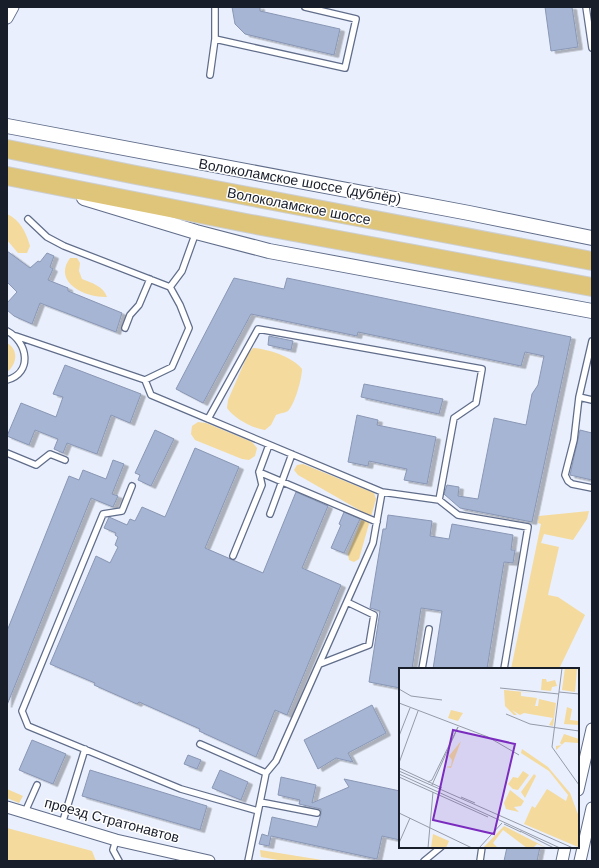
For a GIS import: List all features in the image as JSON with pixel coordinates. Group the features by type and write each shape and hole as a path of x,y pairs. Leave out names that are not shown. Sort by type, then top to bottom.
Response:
{"main road":[{"name":"Волоколамское шоссе","path":"7,149 251,197 592,261"},
{"name":"Волоколамское шоссе","path":"7,176 246,224 592,287"}],"street":[{"path":"7,18 13,7"},
{"name":"Волоколамское шоссе (дублёр)","path":"7,126 469,213 592,238"},
{"path":"46,184 114,208 196,232 269,250 590,310"},
{"path":"579,786 592,728"},
{"name":"проезд Стратонавтов","path":"7,807 116,840 209,861"},
{"path":"580,861 592,808"},
{"path":"562,861 565,848"}],"lane":[{"path":"210,75 215,39 214,7"},
{"path":"215,39 345,68 356,18 305,7"},
{"path":"586,7 592,48"},
{"path":"7,331 16,336 145,380 172,367 189,328 180,305 170,287 64,246 47,237 28,219"},
{"path":"170,287 182,271 196,232"},
{"path":"125,328 130,315 139,305 150,279"},
{"path":"208,419 258,329 482,369 476,403 454,418 440,500"},
{"path":"7,380 18,373 24,364 25,354 22,344 16,336"},
{"path":"592,341 589,369 579,397 574,440 565,475 568,481 572,484 592,488"},
{"path":"145,380 151,395 382,492 440,500 458,515 528,527 504,668"},
{"path":"579,397 592,400"},
{"path":"233,556 262,485 259,472 269,445"},
{"path":"7,453 36,465 50,454 66,460"},
{"path":"270,514 292,454"},
{"path":"259,472 377,522"},
{"path":"132,486 122,511 103,514 22,711 28,726 181,788 258,811"},
{"path":"248,861 266,773 276,761 374,543 382,492"},
{"path":"320,664 369,645 374,615 347,602"},
{"path":"422,668 429,629"},
{"path":"200,744 266,773"},
{"path":"62,824 85,749"},
{"path":"25,812 37,785"},
{"path":"260,802 317,813"},
{"path":"116,840 113,850 119,861"},
{"path":"424,861 440,848"},
{"path":"480,861 482,848"}],"shaded area":[{"path":"7,214 19,223 27,236 30,246 27,253 18,253 7,240"},
{"path":"70,258 77,258 80,263 79,271 82,279 103,290 107,297 99,297 81,292 68,282 65,275 66,267"},
{"path":"7,343 11,346 15,353 15,361 7,372"},
{"path":"253,348 280,354 293,361 302,369 298,391 291,408 287,412 276,415 271,425 265,430 244,422 234,416 227,408 228,400 248,354"},
{"path":"198,422 206,423 252,442 257,448 255,456 249,460 242,459 195,440 191,434 192,426"},
{"path":"303,464 374,493 376,499 359,559 354,562 349,560 348,554 363,516 361,511 298,475 294,470 297,465"},
{"path":"589,511 587,519 573,540 544,534 541,543 559,547 548,595 558,597 585,615 559,668 511,668 541,524 538,523 539,516"},
{"path":"7,789 23,796 19,803 7,798"},
{"path":"7,828 92,851 96,861 7,861"},
{"path":"260,850 328,861 284,861 261,857"}],"building":[{"path":"232,7 260,7 260,11 340,29 334,55 245,34 235,24"},
{"path":"545,7 572,7 578,47 551,51"},
{"path":"7,251 30,268 38,261 40,262 47,253 54,256 50,267 53,269 48,280 68,288 68,291 122,313 116,332 40,303 32,324 14,316 7,310 7,303 17,292 7,282"},
{"path":"234,278 284,289 287,278 571,337 532,522 460,508 444,494 447,485 459,487 458,496 478,499 494,418 526,425 532,394 538,385 544,356 525,352 521,366 358,332 357,336 251,314 203,403 176,389"},
{"path":"269,336 293,341 291,350 268,345"},
{"path":"65,365 141,394 130,423 111,415 97,454 67,443 63,453 54,449 58,439 35,430 29,445 7,436 21,403 56,417 63,397 53,394"},
{"path":"364,384 443,399 439,414 361,397"},
{"path":"357,415 378,420 377,425 436,437 427,484 404,480 407,469 369,461 368,466 348,462"},
{"path":"155,430 174,439 151,486 138,480 140,475 135,473"},
{"path":"580,430 592,433 592,480 570,475"},
{"path":"195,448 239,467 205,548 263,573 296,492 328,506 302,568 341,585 287,715 275,710 256,757 199,731 200,729 139,702 137,704 94,685 95,683 50,664 96,556 110,563 118,547 115,545 118,537 115,535 116,533 104,528 109,517 127,525 130,519 135,521 142,507 165,517"},
{"path":"113,460 124,464 112,494 118,496 113,507 91,498 7,705 7,631 69,476 79,480 83,470 106,479"},
{"path":"344,512 360,519 344,553 331,548 341,525 339,524"},
{"path":"388,515 432,521 430,536 449,539 452,524 513,535 511,550 515,550 513,563 504,562 487,668 433,668 442,611 421,608 412,668 399,668 399,688 369,682 380,611 370,608 383,529 386,529"},
{"path":"372,705 386,733 348,753 353,762 336,758 318,769 304,740"},
{"path":"32,740 66,754 53,784 19,770"},
{"path":"188,755 201,760 197,769 184,764"},
{"path":"90,770 207,806 200,830 82,796"},
{"path":"220,770 248,782 241,800 212,788"},
{"path":"281,777 316,785 312,803 349,787 344,779 399,791 399,840 382,836 377,859 271,836 269,846 259,844 262,834 268,836 272,817 317,827 321,809 299,804 300,800 278,795"},
{"path":"507,848 540,848 537,861 504,861"}]}
